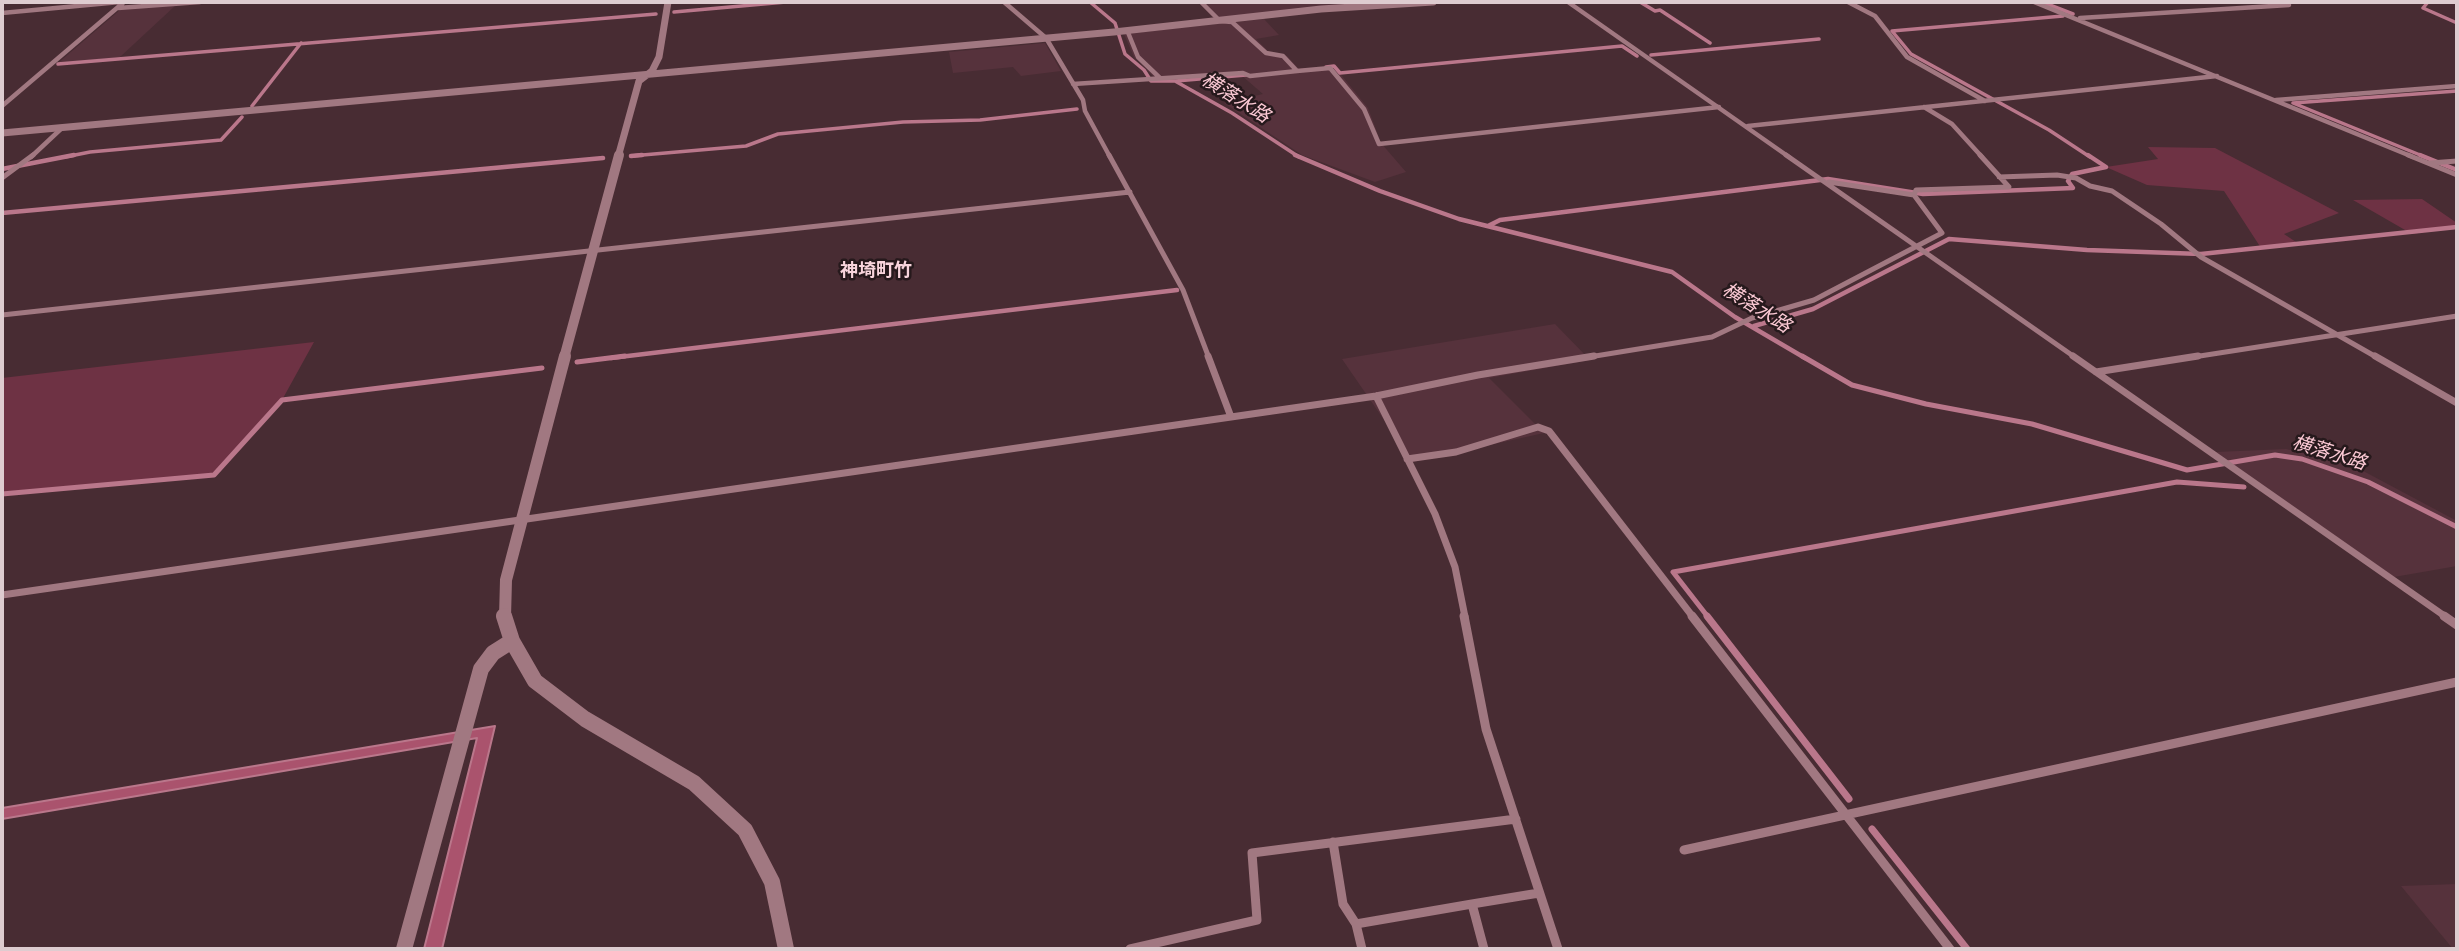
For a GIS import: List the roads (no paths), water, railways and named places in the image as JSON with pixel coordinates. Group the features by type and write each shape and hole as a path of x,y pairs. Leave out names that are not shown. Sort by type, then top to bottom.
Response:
{"street":[{"path":"2,106 122,2"},
{"path":"2,13 122,2"},
{"path":"117,8 200,2"},
{"path":"668,2 659,57 654,68 639,81 636,90 521,520 506,580 503,611 512,641 535,681 585,719 694,783 745,830 772,882 786,949"},
{"path":"1004,2 1046,38 1083,100 1085,111 1183,290 1231,417"},
{"path":"1201,2 1220,20 1232,22 1266,53 1283,56 1297,71"},
{"path":"2,133 1120,31 1356,4 1433,2"},
{"path":"1568,2 2457,625"},
{"path":"1848,2 1875,16 1907,57 1986,101"},
{"path":"2034,2 2457,175"},
{"path":"2076,19 2289,5 2283,2"},
{"path":"1120,31 1138,57 1160,78"},
{"path":"1073,84 1243,73 1250,76 1330,68 1364,109 1379,144 1719,107"},
{"path":"1747,126 2217,76"},
{"path":"2275,100 2457,86"},
{"path":"1914,195 1916,190 2009,187 1952,124 1924,107"},
{"path":"2,178 26,162 63,127"},
{"path":"2427,163 2457,160"},
{"path":"1999,177 2057,175 2076,178 2090,186 2112,191 2161,224 2201,257 2457,403"},
{"path":"2,595 1376,396 1478,375 1712,337 1752,318 1814,300 1942,233 1914,195 1825,181"},
{"path":"2,315 1130,192"},
{"path":"2096,372 2457,316"},
{"path":"1376,396 1435,513 1455,567 1486,729 1558,949"},
{"path":"1407,459 1456,452 1538,427 1549,431 1950,949"},
{"path":"404,949 481,668 493,653 512,641"},
{"path":"1684,850 2457,682"},
{"path":"1130,949 1161,946 1258,920 1252,853 1516,819"},
{"path":"1333,842 1343,904 1356,924 1362,949"},
{"path":"1356,924 1539,893"},
{"path":"1472,904 1484,949"}],"waterway":[{"path":"674,12 786,2"},
{"name":"横落水路","path":"1090,2 1115,23 1125,54 1144,70 1151,81 1175,81 1232,113 1298,156"},
{"path":"1640,2 1655,11 1660,10 1710,43"},
{"path":"2042,2 2073,14"},
{"path":"2428,2 2423,8 2457,23"},
{"path":"300,44 656,14"},
{"path":"2063,16 1892,31 1911,54 2049,130 2090,157"},
{"path":"1651,55 1819,39"},
{"path":"58,64 300,44"},
{"path":"252,106 300,44"},
{"path":"1326,67 1334,66 1340,73 1622,46 1637,56"},
{"path":"1176,81 1246,75"},
{"path":"2425,157 2293,103 2457,91"},
{"path":"642,155 631,156 746,146 778,134 903,122 980,120 1077,109"},
{"path":"65,157 90,152 221,140 242,117"},
{"path":"2,169 74,155"},
{"path":"1488,226 1500,220 1828,179 1923,194 2073,188 2068,181 2072,174 2106,167 2088,155"},
{"path":"2420,155 2457,170"},
{"name":"横落水路","path":"1298,156 1380,191 1459,219 1672,272 1735,317 1805,358"},
{"path":"2,213 603,158"},
{"path":"1754,326 1813,309 1949,239 2087,250 2201,254 2457,227"},
{"path":"611,358 1177,290"},
{"path":"577,362 625,356"},
{"name":"横落水路","path":"1802,356 1852,385 1926,404 2032,424 2187,470 2275,455 2302,459 2368,482 2457,527"},
{"path":"2,494 214,475 282,400 542,368"},
{"path":"1708,617 1673,572 2177,482 2244,487"},
{"path":"1707,616 1849,799"},
{"path":"1872,829 1967,949"}],"district":[{"name":"神埼町竹","path":"876,272"}]}
